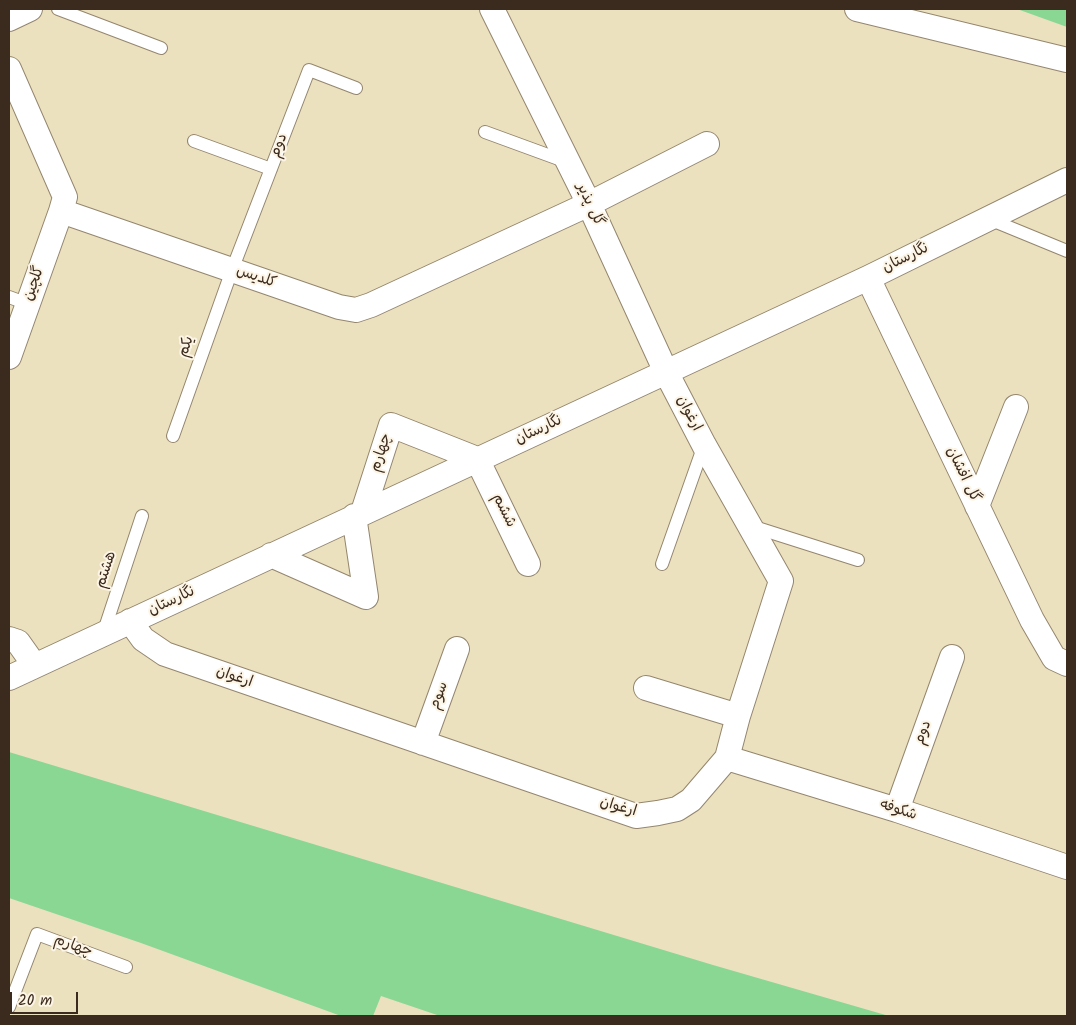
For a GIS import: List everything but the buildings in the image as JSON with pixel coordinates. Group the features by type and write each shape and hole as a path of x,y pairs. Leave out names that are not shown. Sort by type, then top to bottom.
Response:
{"street":[{"path":"9,19 30,9"},
{"name":"گل پذیر","path":"492,9 589,204 666,372"},
{"path":"857,9 1067,60"},
{"path":"9,69 65,197 61,211"},
{"name":"کلدیس","path":"61,211 340,307 356,310 371,305 589,204 707,144"},
{"name":"نگارستان","path":"9,678 868,278 1067,180"},
{"name":"گلچین","path":"9,357 18,301 61,211"},
{"name":"گل افشان","path":"868,278 1032,620 1054,658 1067,664"},
{"name":"ارغوان","path":"130,621 143,639 165,654 423,743 636,816 658,814 677,809 691,800 727,758 738,716 781,581 704,445 666,372"},
{"path":"977,506 1016,407"},
{"name":"چهارم","path":"358,514 391,426 477,459"},
{"name":"ششم","path":"477,459 528,564"},
{"path":"271,555 366,597 358,514"},
{"path":"9,639 18,642 35,666"},
{"name":"سوم","path":"423,743 457,649"},
{"name":"دوم","path":"897,810 952,657"},
{"path":"646,688 738,716"},
{"name":"شکوفه","path":"727,758 897,810 1067,867"}],"lane":[{"path":"58,9 161,48"},
{"name":"دوم","path":"232,270 309,70 356,88"},
{"path":"485,132 568,162"},
{"path":"194,141 271,169"},
{"path":"989,219 1067,251"},
{"name":"یکم","path":"174,436 232,270"},
{"path":"662,564 704,445"},
{"name":"هشتم","path":"103,634 142,516"},
{"path":"750,526 858,560"},
{"name":"چهارم","path":"9,1007 37,934 126,967"}],"green space":[{"path":"1017,9 1067,9 1067,27"},
{"path":"9,752 713,965 889,1016 440,1016 381,996 373,1016 341,1016 141,943 9,898"}]}
